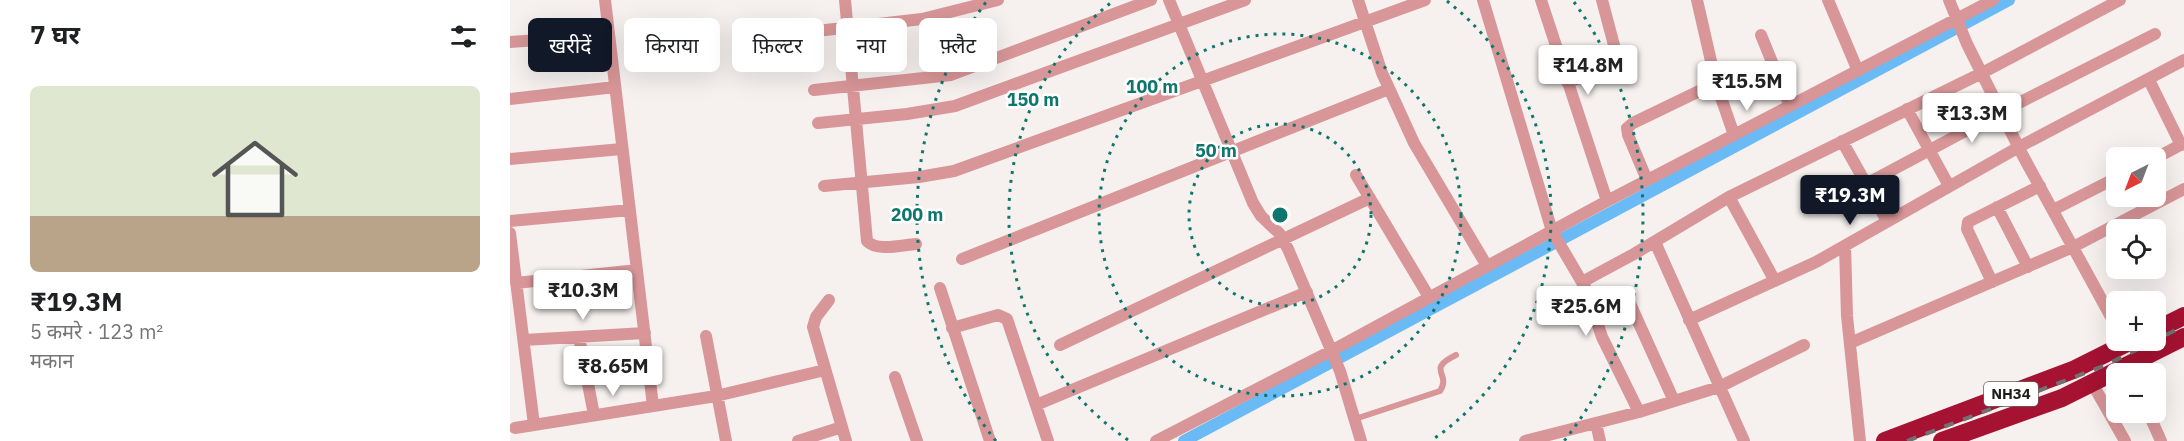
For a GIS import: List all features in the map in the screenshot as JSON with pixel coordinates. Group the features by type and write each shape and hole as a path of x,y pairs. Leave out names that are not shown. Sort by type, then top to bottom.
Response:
{"highway":[{"path":"2166,325 2184,316"},
{"name":"NH34","path":"2135,363 2184,337"},
{"name":"NH34","path":"1885,441 2073,370 2110,351"},
{"name":"NH34","path":"1942,441 2062,398 2106,377"}],"street":[{"path":"604,0 607,18"},
{"path":"845,0 847,18"},
{"path":"814,90 951,75 1151,0"},
{"path":"1169,0 1253,203 1283,239 1307,292 1340,371 1361,441"},
{"path":"818,123 907,114 955,106 1245,0"},
{"path":"1358,0 1364,23 1389,89 1414,143 1488,266"},
{"path":"825,186 954,171 1425,0"},
{"path":"1483,0 1556,239 1582,282 1605,344 1639,412"},
{"path":"1541,0 1607,201"},
{"path":"1567,82 1613,68 1619,64 1602,0"},
{"path":"1697,0 1716,83 1734,135"},
{"path":"1828,0 1858,71"},
{"path":"1949,0 1967,44 2001,112 2106,308"},
{"path":"1156,441 1333,353 1429,297 1488,266 1556,239 1607,201 1858,71 1958,23 1993,0"},
{"path":"1582,282 1655,242 1729,197 1982,73 2120,0"},
{"path":"907,21 990,1"},
{"path":"1761,34 1790,106"},
{"path":"1866,184 2155,34"},
{"path":"510,42 528,41"},
{"path":"1689,320 1845,246 2019,147 2184,60"},
{"path":"612,61 653,406"},
{"path":"853,72 867,240 871,245 877,247 916,243"},
{"path":"2149,80 2182,144 2166,153"},
{"path":"1647,180 1627,128 1716,83"},
{"path":"510,99 615,87"},
{"path":"962,259 1389,89"},
{"path":"1907,109 1949,186"},
{"path":"1842,141 1887,221"},
{"path":"510,159 622,149"},
{"path":"1356,174 1429,297"},
{"path":"2053,210 2106,183"},
{"path":"1992,282 1966,225 1972,219 2040,186"},
{"path":"1850,343 2073,247 2184,189"},
{"path":"1729,197 1775,281"},
{"path":"1060,345 1370,198"},
{"path":"1997,207 2028,267"},
{"path":"510,221 630,210"},
{"path":"510,233 534,425"},
{"path":"1655,242 1743,441"},
{"path":"1845,246 1845,294 1860,441"},
{"path":"516,283 637,270"},
{"path":"940,288 990,441"},
{"path":"1036,405 1307,292"},
{"path":"1628,299 1674,401"},
{"path":"829,300 814,322 825,370 846,441"},
{"path":"952,328 998,315 1007,320 1048,441"},
{"path":"524,340 645,333"},
{"path":"706,336 726,441"},
{"path":"579,337 594,416"},
{"path":"1525,441 1639,412 1719,387 1804,345"},
{"path":"515,428 716,396 825,370"},
{"path":"895,377 917,441"},
{"path":"2092,383 2124,441"},
{"path":"1596,423 1600,441"},
{"path":"2153,423 2162,441"},
{"path":"798,441 842,427"}],"lane":[{"path":"1355,419 1440,391 1444,381 1440,370 1441,365 1443,361 1456,355"}],"waterway":[{"path":"1184,441 2009,0"}],"railway":[{"path":"1907,441 2106,365 2184,326"}]}
